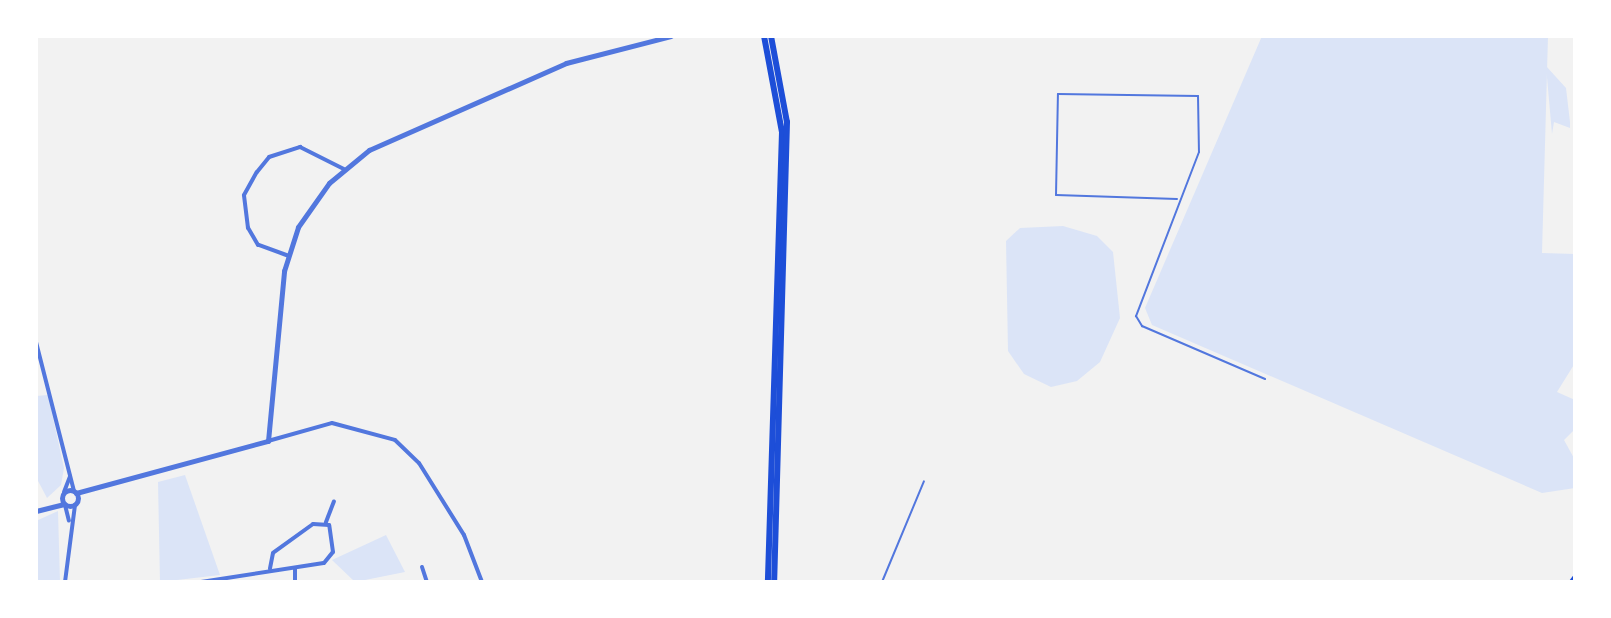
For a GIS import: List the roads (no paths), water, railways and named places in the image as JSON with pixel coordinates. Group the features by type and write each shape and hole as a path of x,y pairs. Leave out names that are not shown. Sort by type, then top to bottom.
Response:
{"main road":[{"path":"764,36 782,132 771,582"},
{"path":"771,36 787,122 771,582"}],"street":[{"path":"268,441 289,256 298,227 344,169 416,125 566,63 671,36"},
{"path":"289,256 258,245 248,228 244,195 257,172 269,157 300,147 344,169"},
{"path":"36,342 75,492 76,503 69,521"},
{"path":"36,509 64,500 75,492 95,490 332,423 395,440 456,522 482,582"},
{"path":"65,582 69,521 64,500 70,476"},
{"path":"64,500 76,503 95,490"},
{"path":"205,581 270,569 295,568 332,555 326,522 334,501"},
{"path":"270,569 273,553 326,522"},
{"path":"422,567 427,582"},
{"path":"295,568 295,582"}],"lane":[{"path":"1177,199 1056,195 1058,94 1196,94 1199,152 1177,199 1137,320 1265,379"},
{"path":"882,582 924,481"}]}
